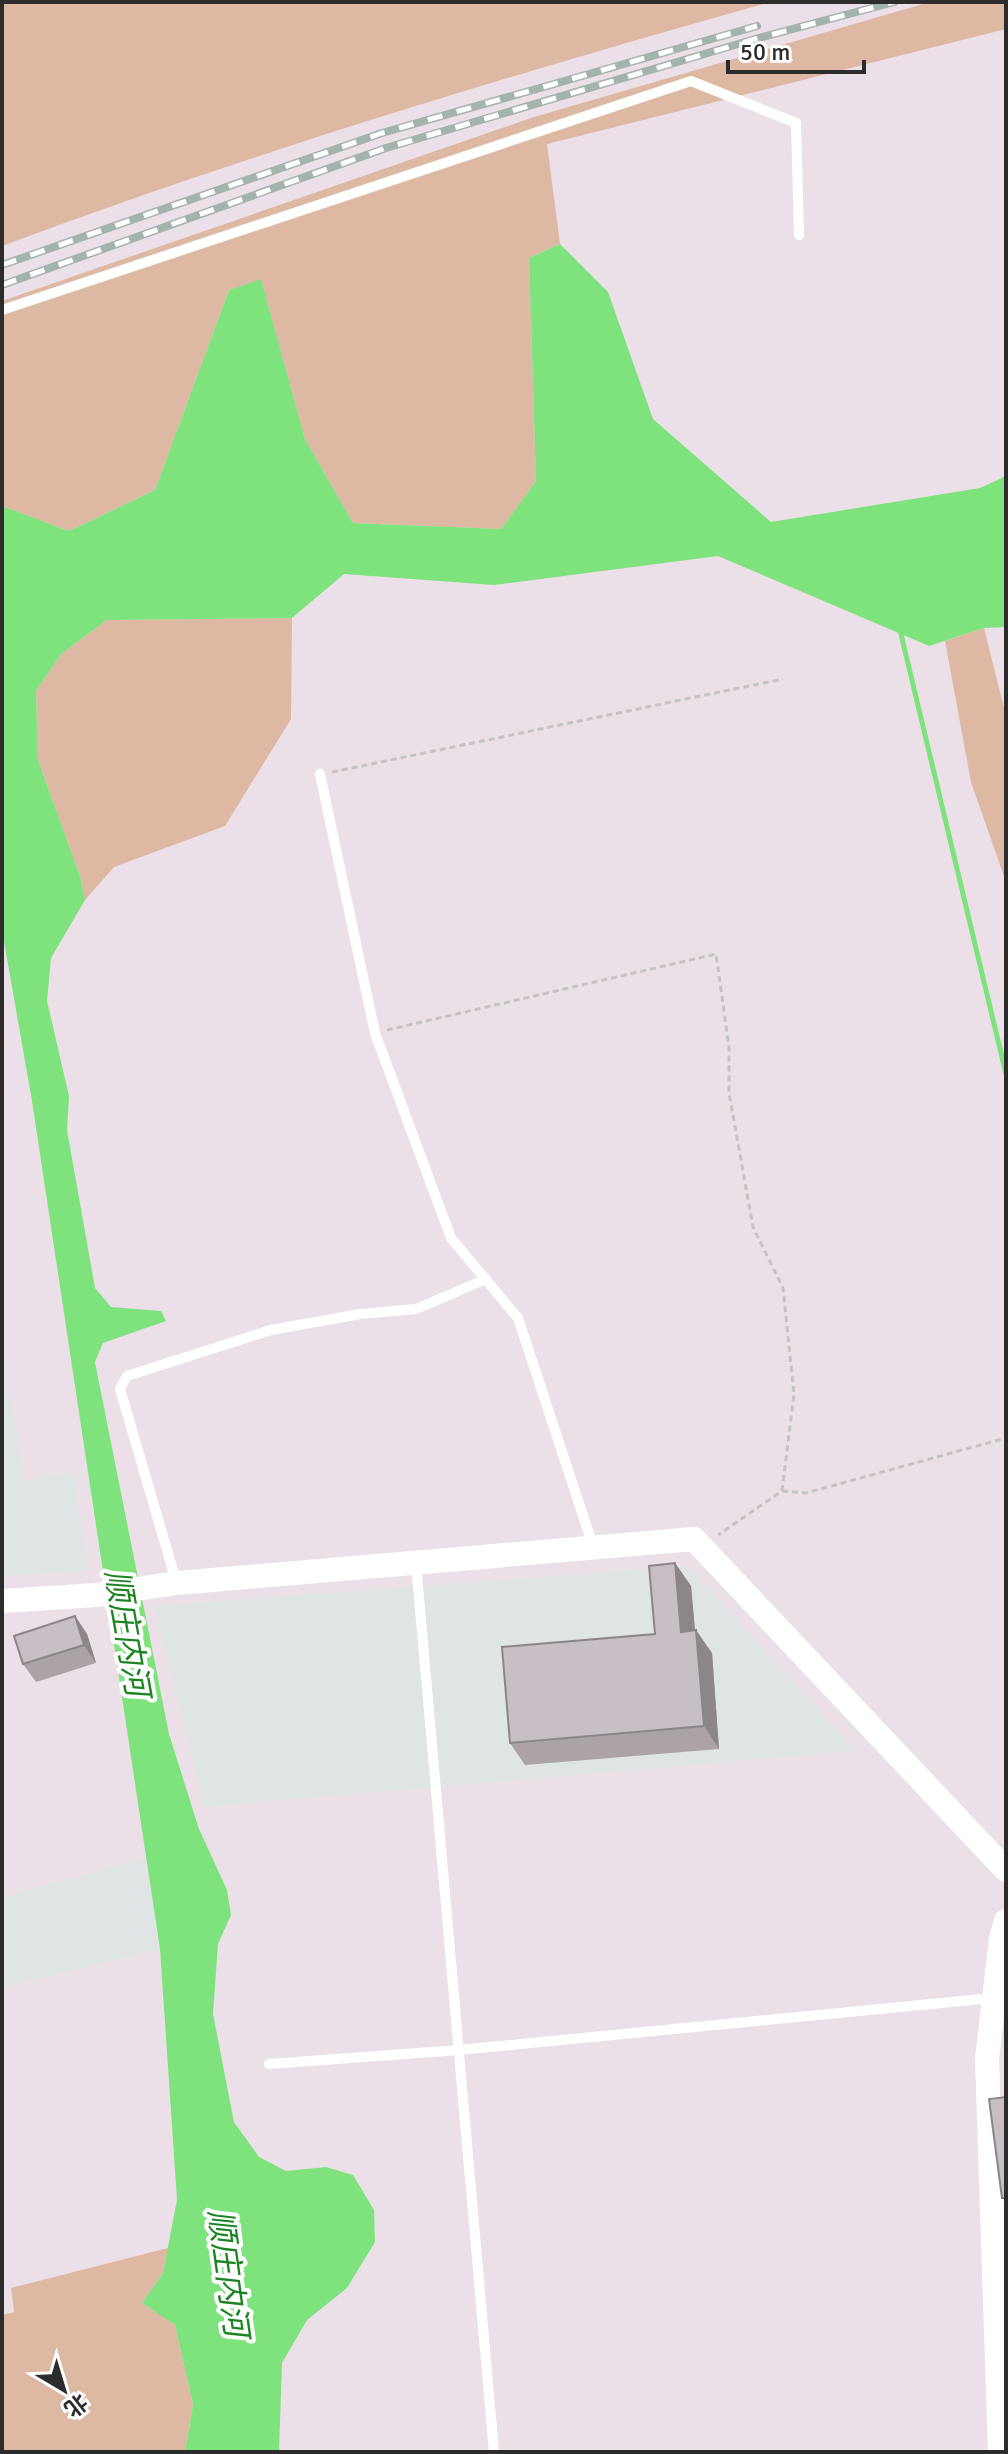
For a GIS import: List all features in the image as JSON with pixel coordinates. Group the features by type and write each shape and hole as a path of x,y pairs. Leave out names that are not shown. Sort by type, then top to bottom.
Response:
{"street":[{"path":"2,1601 97,1595 165,1586 694,1539 1006,1870"},
{"path":"1000,2452 987,2059 1006,1921"}],"lane":[{"path":"2,310 691,81 796,123 799,235"},
{"path":"320,774 375,1033 451,1238 518,1318 594,1548"},
{"path":"165,1586 120,1389 127,1376 271,1330 360,1314 416,1309 486,1279"},
{"path":"416,1563 494,2452"},
{"path":"269,2064 459,2050 994,1998"}],"path":[{"path":"320,774 783,679"},
{"path":"375,1033 716,954 729,1047 729,1093 753,1227 783,1288 794,1394 782,1491"},
{"path":"694,1539 722,1534 782,1491 806,1493 1006,1438"}],"shaded area":[{"path":"2,2 770,2 383,116 192,178 2,246"},
{"path":"930,2 1006,2 1006,29 547,144 560,244 529,258 536,481 501,529 353,523 305,439 261,280 229,290 155,490 69,531 2,506 2,301 534,117"},
{"path":"292,618 291,719 225,826 114,867 85,900 80,876 38,760 36,691 61,654 107,620"},
{"path":"984,628 1006,716 1006,882 971,782 945,641"},
{"path":"2,1340 24,1480 73,1472 88,1570 2,1577"},
{"path":"688,1566 856,1751 204,1807 154,1606"},
{"path":"145,1858 160,1949 2,1988 2,1897"},
{"path":"168,2248 163,2273 142,2303 175,2325 193,2405 185,2452 2,2452 2,2315 14,2312 11,2288"}],"water":[{"name":"顺庄内河","path":"560,244 608,292 653,419 771,522 980,488 1006,476 1006,627 984,628 929,646 718,556 494,585 344,574 292,618 107,620 61,654 36,691 38,760 80,876 85,900 51,958 47,1001 69,1096 67,1130 95,1288 111,1307 161,1311 166,1321 103,1343 95,1362 169,1734 199,1829 227,1890 231,1915 218,1944 213,2014 234,2122 259,2157 286,2171 326,2167 353,2175 374,2210 375,2242 347,2288 307,2320 282,2363 279,2452 185,2452 193,2405 175,2325 142,2303 163,2273 177,2200 160,1949 32,1101 2,930 2,506 69,531 155,490 229,290 261,279 305,439 353,523 501,529 536,481 529,258"}],"building":[{"path":"675,1563 681,1632 696,1630 704,1726 510,1743 502,1647 655,1634 649,1566"},
{"path":"75,1616 84,1645 23,1664 14,1636"},
{"path":"1006,2097 1006,2198 1002,2198 989,2099"}],"waterway":[{"path":"900,630 1006,1074"}],"railway":[{"path":"2,285 386,148 755,39 894,2"},
{"path":"2,265 382,133 757,26"}]}
